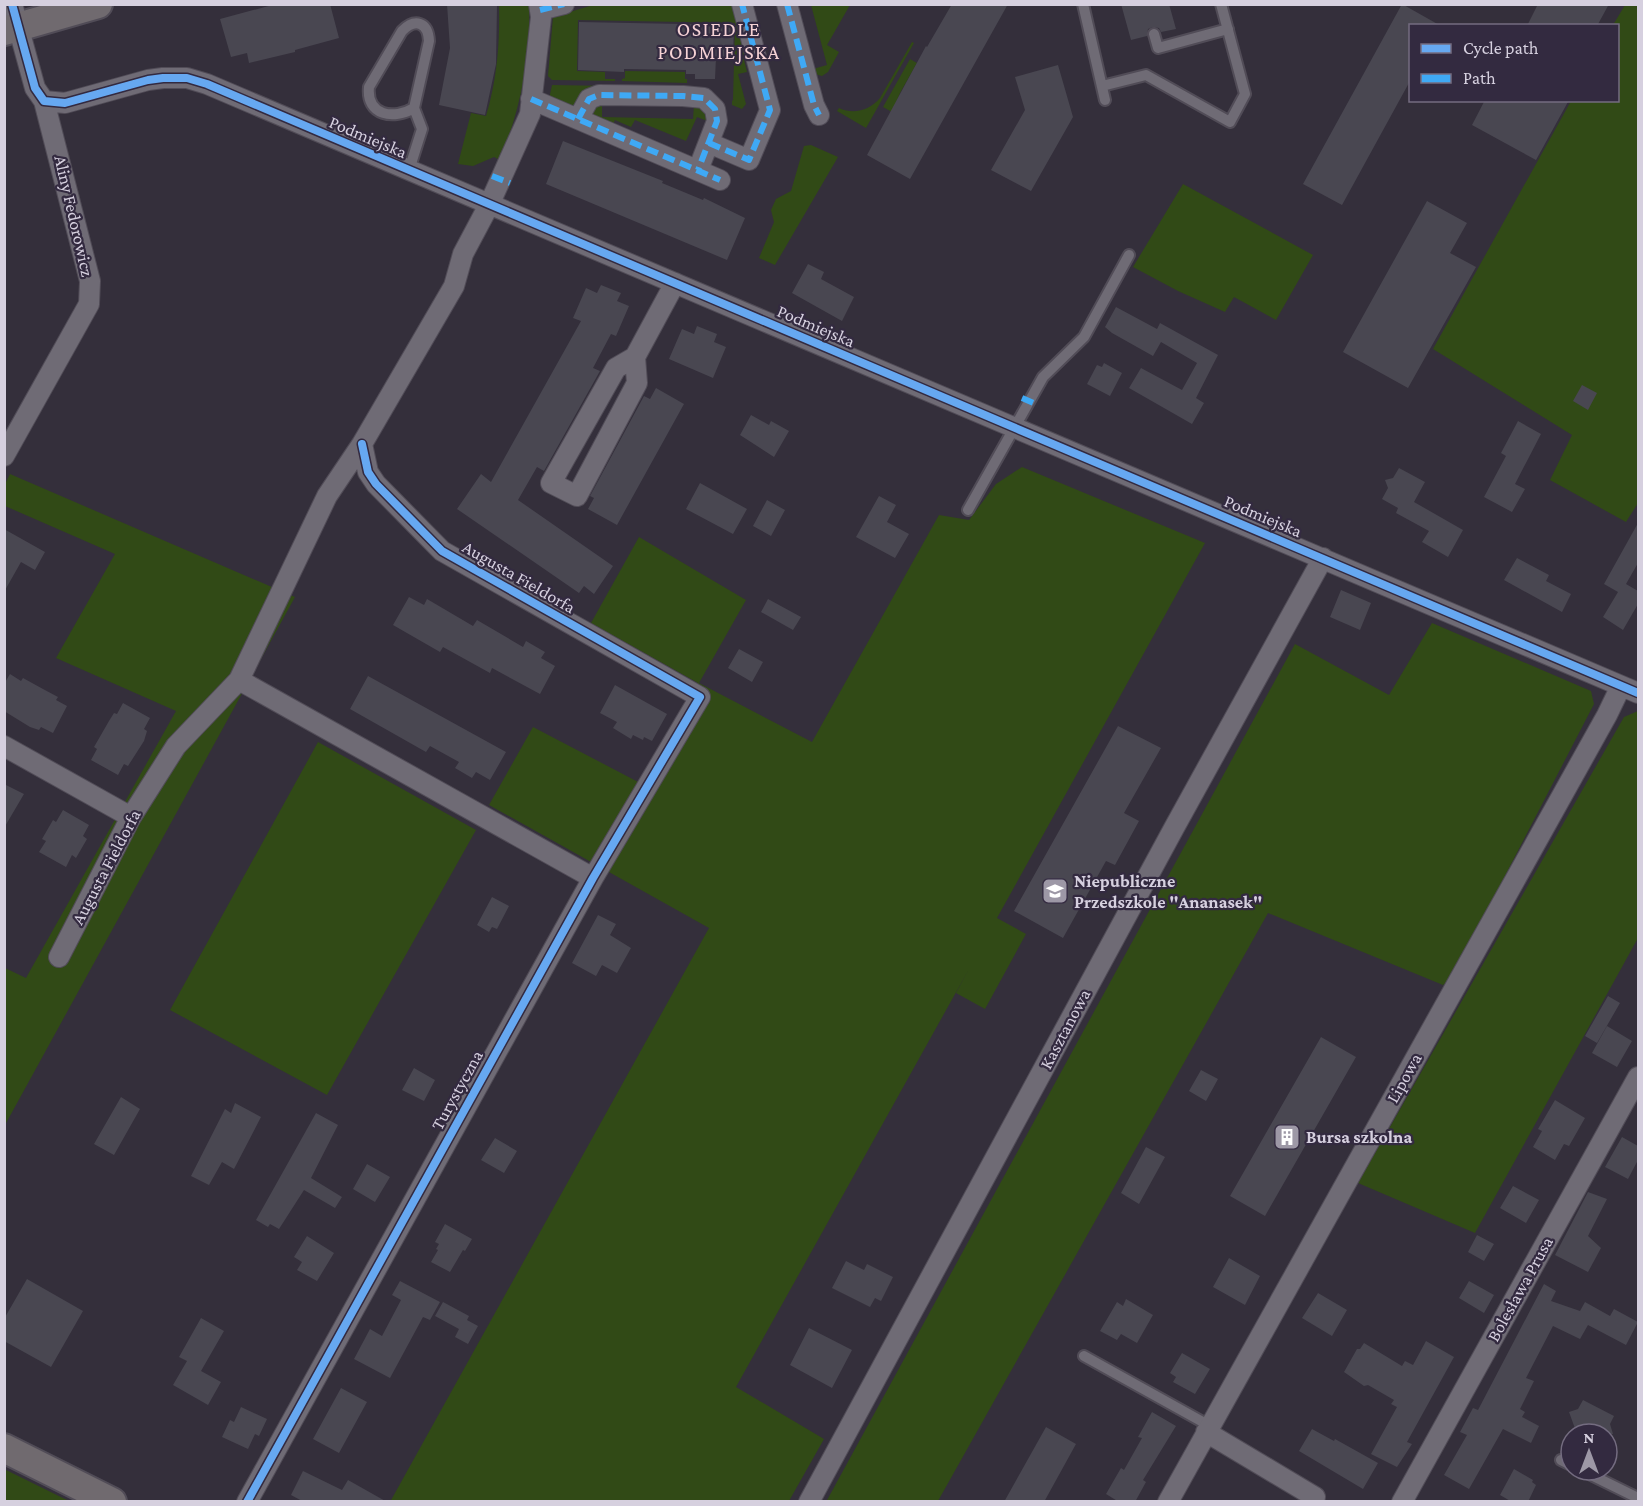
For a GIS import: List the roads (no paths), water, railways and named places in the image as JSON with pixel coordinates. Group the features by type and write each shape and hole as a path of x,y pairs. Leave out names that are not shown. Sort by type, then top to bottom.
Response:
{"street":[{"path":"44,101 35,88 11,21 98,4"},
{"path":"540,7 564,4"},
{"path":"709,143 749,160 770,110 742,4"},
{"path":"788,4 814,105 819,115"},
{"name":"Augusta Fieldorfa","path":"59,957 131,817 176,746 239,680 327,496 362,444 454,286 463,254 489,205 530,114 540,7"},
{"name":"Podmiejska","path":"44,101 66,103 148,80 187,78 207,84 1630,690"},
{"path":"578,119 590,99 599,95 704,98 715,110 717,121 698,170"},
{"path":"531,99 720,180"},
{"name":"Aliny Fedorowicz","path":"4,456 89,304 90,280 44,101"},
{"path":"635,357 637,383 577,496 551,483 616,368 635,357 675,283"},
{"name":"Augusta Fieldorfa","path":"362,444 368,472 376,484 442,551 700,697"},
{"name":"Kasztanowa","path":"808,1502 1179,818 1323,558"},
{"path":"239,680 593,878"},
{"name":"Lipowa","path":"1168,1502 1607,715 1630,690"},
{"name":"Turystyczna","path":"247,1502 593,878 700,697"},
{"path":"4,746 131,817"},
{"name":"Bolesława Prusa","path":"1402,1502 1638,1077"},
{"path":"1208,1429 1315,1497"},
{"path":"4,1448 111,1502"}],"lane":[{"path":"1083,4 1106,100"},
{"path":"1102,86 1146,75 1230,122 1245,93 1221,4"},
{"path":"409,170 422,129 414,108 429,40 429,32 424,26 416,23 409,24 402,31 369,87 368,95 375,108 392,116 414,108"},
{"path":"1155,34 1158,48 1228,29"},
{"path":"968,510 1043,378 1084,337 1129,255"},
{"path":"1084,1356 1208,1429"},
{"path":"1605,1482 1638,1498"}],"place":[{"name":"Niepubliczne Przedszkole \"Ananasek\"","path":"1055,891"},
{"name":"Bursa szkolna","path":"1287,1137"}],"district":[{"name":"OSIEDLE PODMIEJSKA","path":"719,40"}]}
